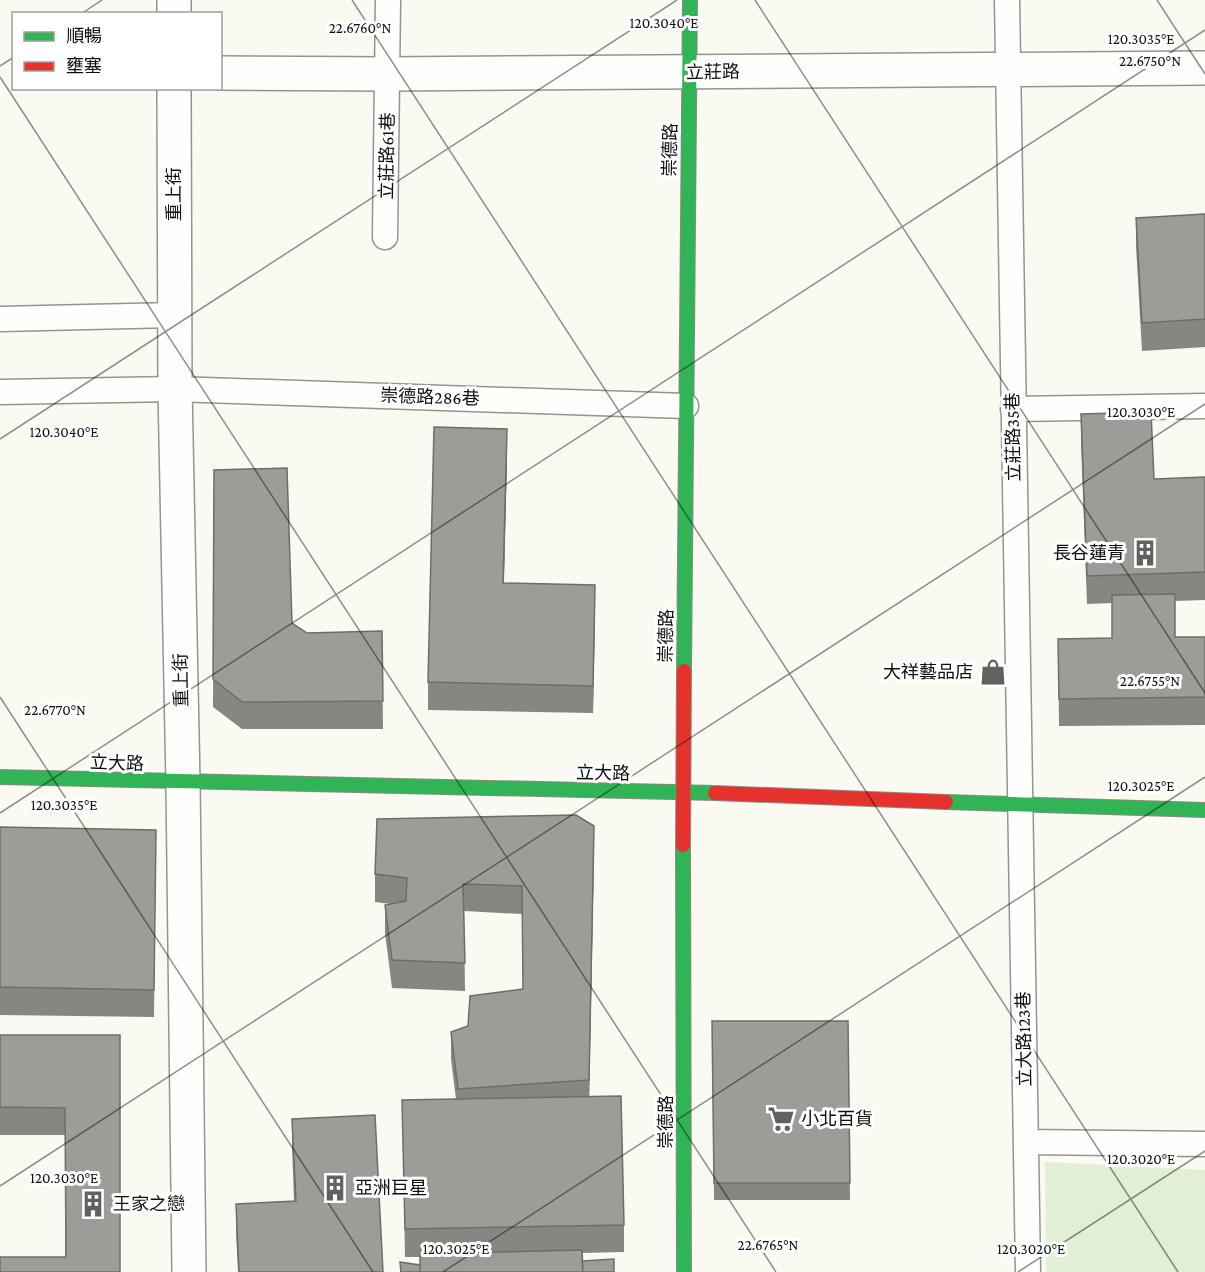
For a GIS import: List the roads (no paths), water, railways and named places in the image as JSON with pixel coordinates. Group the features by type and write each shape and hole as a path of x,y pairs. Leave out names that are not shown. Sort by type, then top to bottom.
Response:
{"street":[{"name":"崇德路","path":"684,1272 682,792 690,0"},
{"name":"立莊路","path":"222,73 689,73 1008,68 1205,68"},
{"name":"重上街","path":"174,90 174,315 189,1272"},
{"name":"立大路","path":"0,777 183,783 682,792 1019,806 1205,810"}],"lane":[{"name":"立莊路61巷","path":"385,237 388,0"},
{"name":"立莊路35巷","path":"1007,0 1019,806"},
{"path":"0,320 174,315"},
{"name":"崇德路286巷","path":"0,392 175,389 686,406"},
{"path":"1013,409 1205,406"},
{"name":"立大路123巷","path":"1019,806 1028,1272"},
{"path":"1026,1142 1205,1144"}],"place":[{"name":"長谷蓮青","path":"1145,553"},
{"name":"大祥藝品店","path":"993,672"},
{"name":"小北百貨","path":"781,1119"},
{"name":"亞洲巨星","path":"335,1188"},
{"name":"王家之戀","path":"93,1204"}]}
